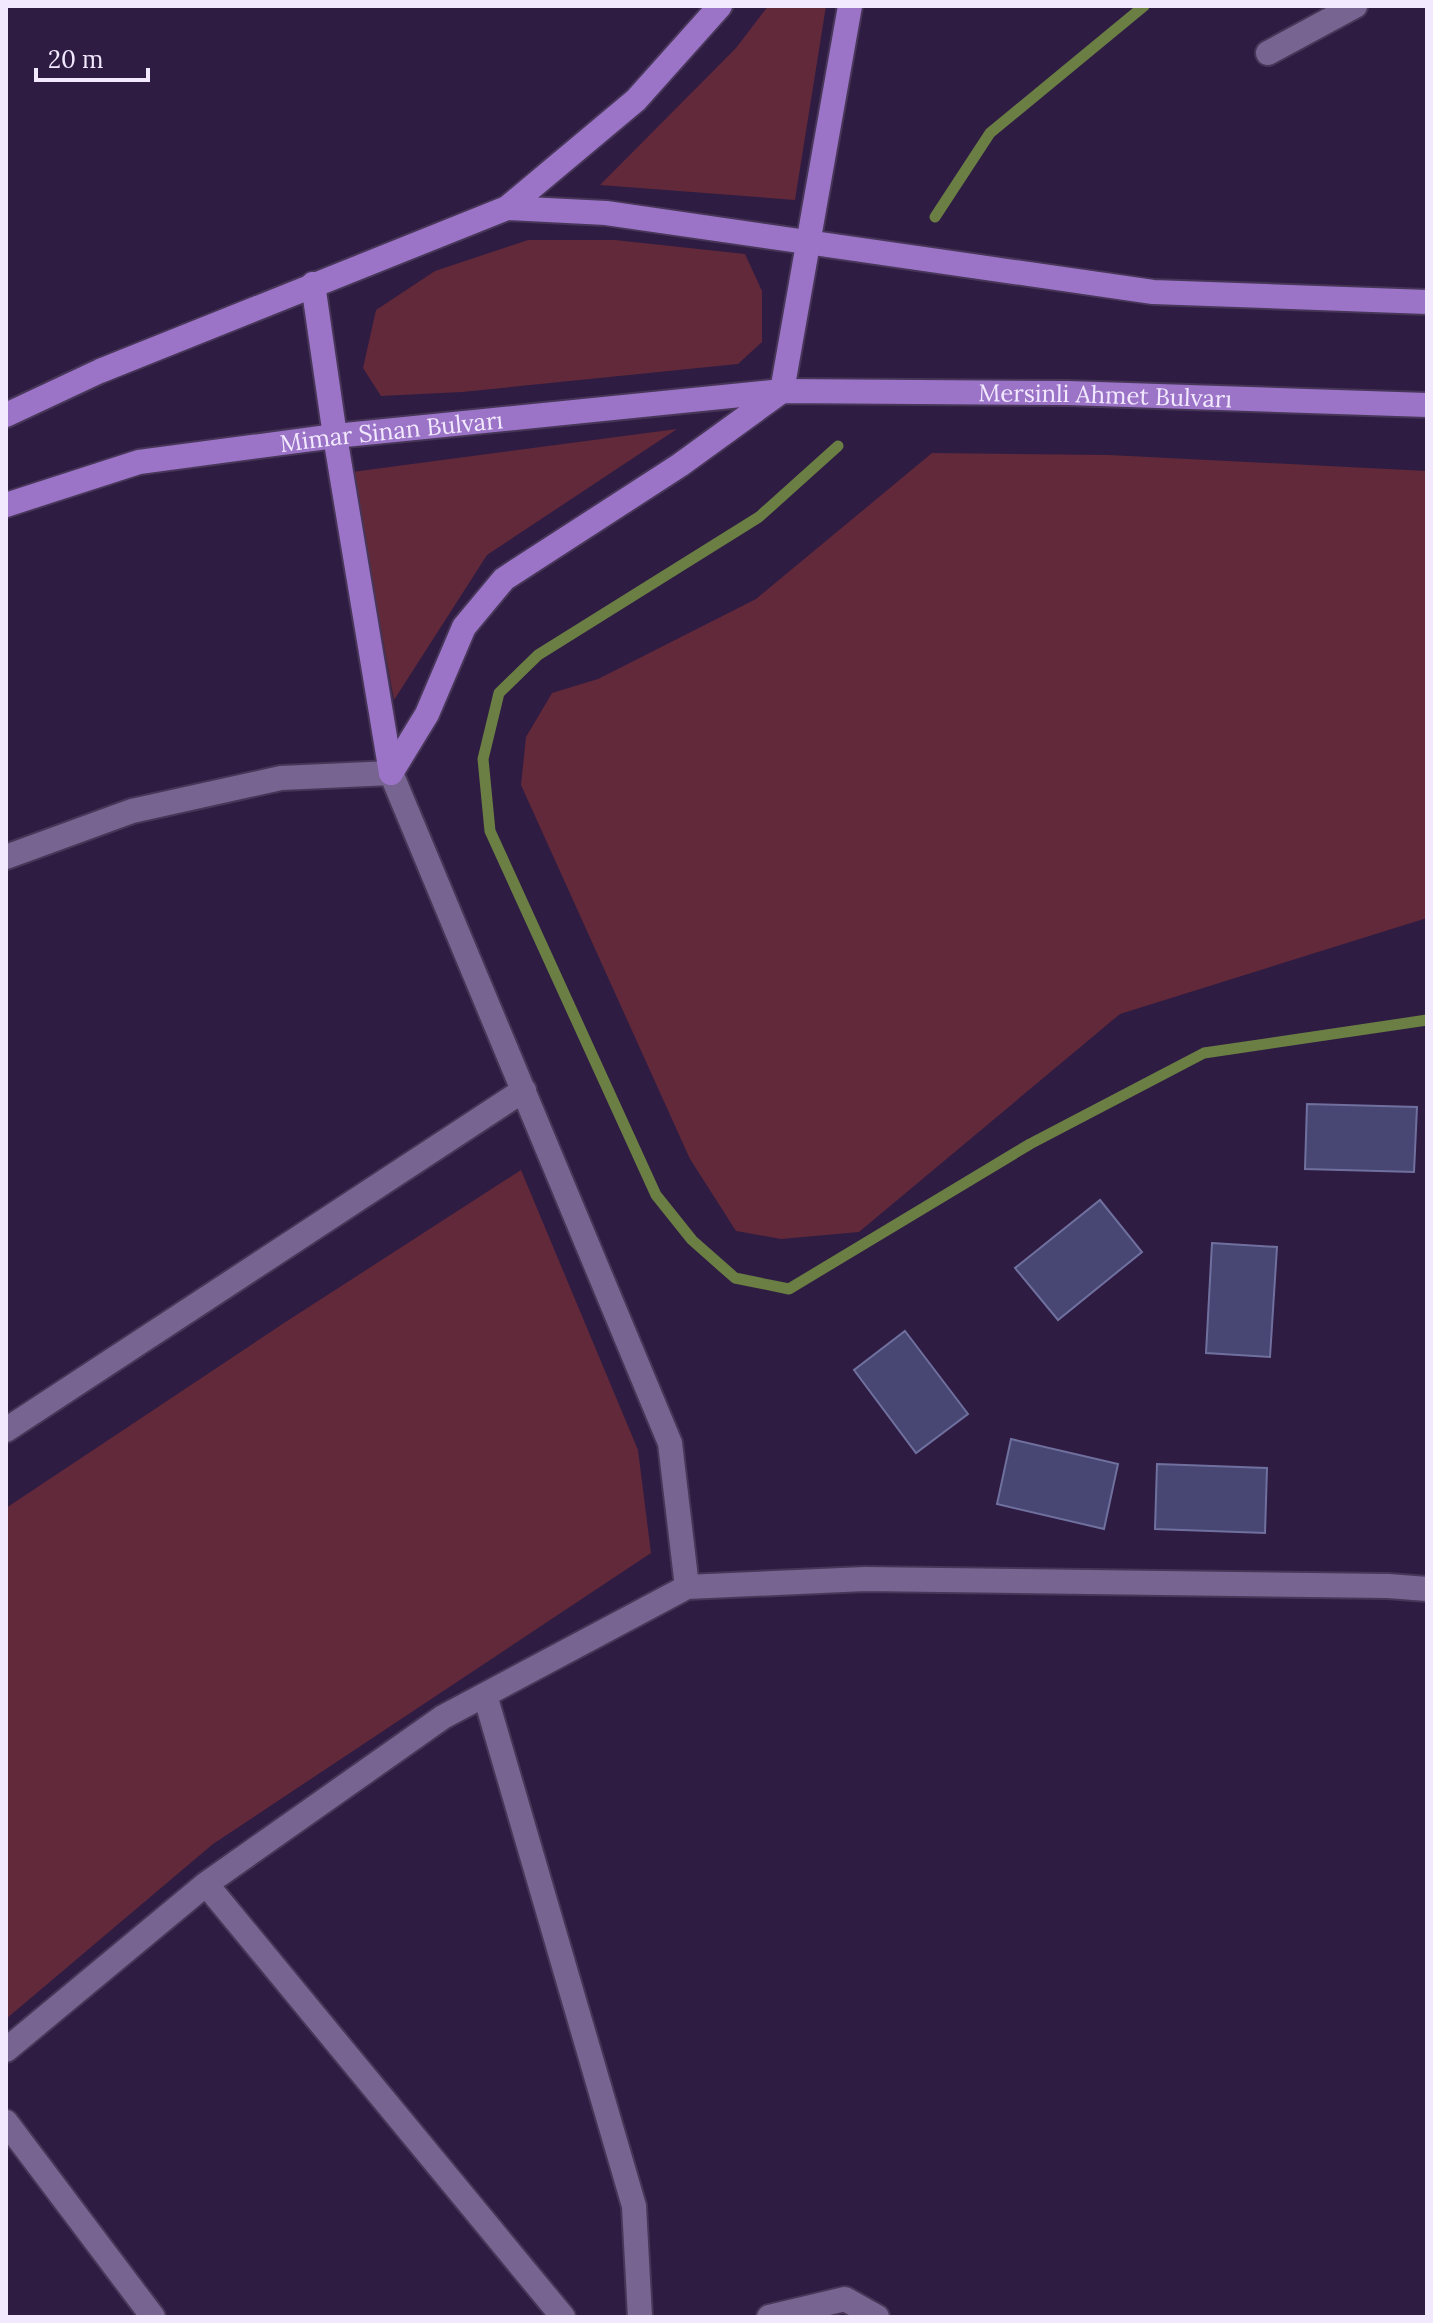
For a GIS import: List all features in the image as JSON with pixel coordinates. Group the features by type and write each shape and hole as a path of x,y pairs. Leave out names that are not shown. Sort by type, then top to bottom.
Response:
{"main road":[{"path":"6,415 100,371 507,208 636,100 720,6"},
{"path":"391,773 427,714 464,627 504,579 680,465 782,391 850,6"},
{"path":"507,208 606,213 1153,292 1427,302"},
{"path":"313,284 391,773"},
{"name":"Mersinli Ahmet Bulvarı","path":"782,391 1068,393 1427,405"},
{"name":"Mimar Sinan Bulvarı","path":"6,505 139,462 335,436 782,391"}],"street":[{"path":"1268,53 1355,6"},
{"path":"6,857 132,811 266,781 391,773 670,1443 687,1587"},
{"path":"6,1430 524,1090"},
{"path":"6,2050 206,1884 443,1717 687,1587 865,1579 1427,1589"},
{"path":"485,1695 634,2206 640,2317"},
{"path":"206,1884 563,2317"},
{"path":"6,2122 153,2317"},
{"path":"769,2317 845,2299 877,2317"}],"shaded area":[{"path":"768,6 826,6 795,200 600,185 736,48"},
{"path":"528,240 615,240 745,254 762,291 762,342 738,364 462,392 381,396 363,368 376,310 435,271"},
{"path":"677,429 487,555 394,700 352,472"},
{"path":"932,453 1109,455 1427,471 1427,918 1120,1014 859,1232 781,1239 736,1231 690,1159 521,785 526,737 552,693 598,679 756,599"},
{"path":"521,1170 638,1450 651,1553 213,1844 6,2019 6,1508"}],"building":[{"path":"1307,1104 1417,1107 1414,1172 1305,1169"},
{"path":"1100,1200 1142,1252 1058,1320 1015,1268"},
{"path":"1212,1243 1277,1247 1270,1357 1206,1353"},
{"path":"905,1331 968,1414 916,1453 854,1370"},
{"path":"1011,1439 1118,1464 1104,1529 997,1504"},
{"path":"1157,1464 1267,1468 1265,1533 1155,1529"}],"waterway":[{"path":"935,217 990,133 1144,6"},
{"path":"838,446 759,517 538,655 499,693 483,759 490,831 656,1195 692,1240 735,1278 789,1289 1030,1144 1204,1053 1427,1020"}]}
